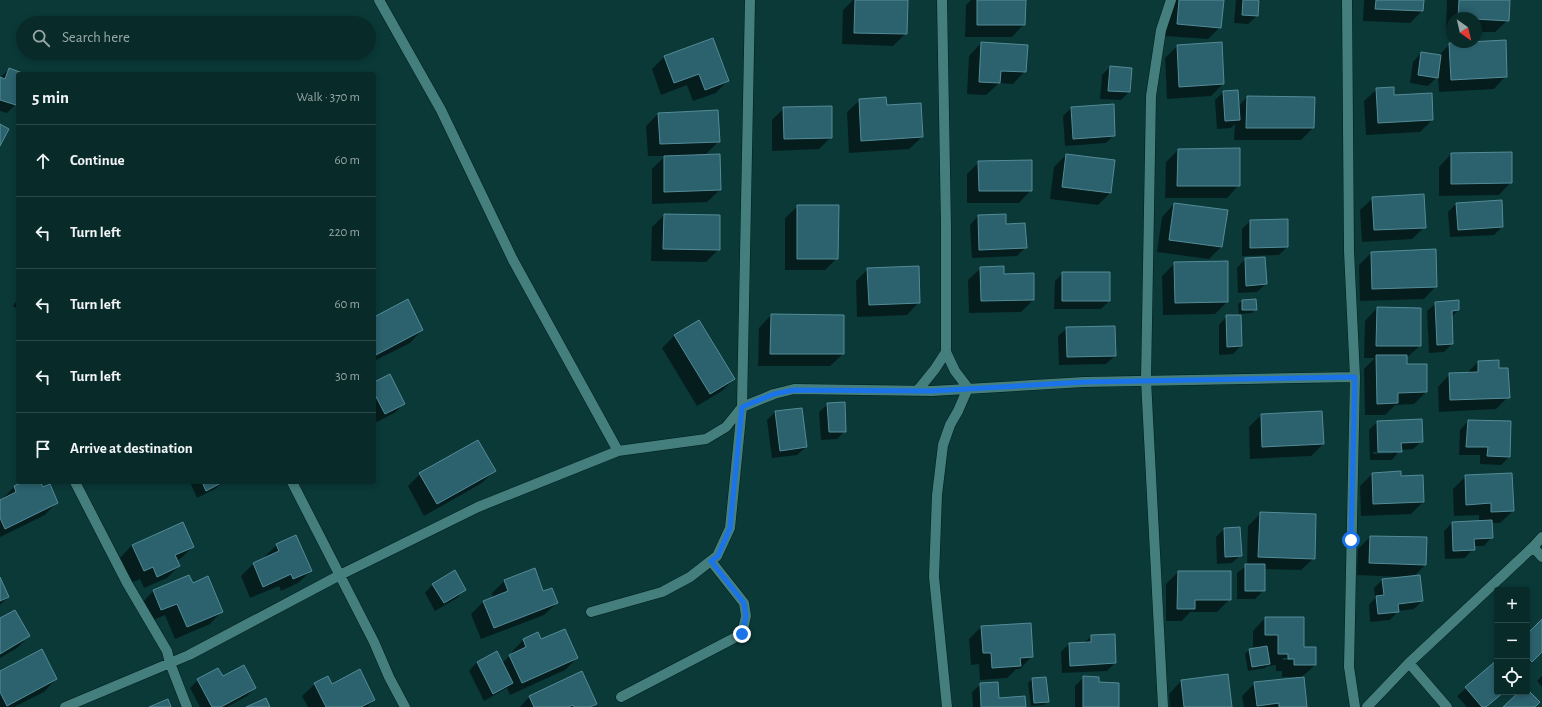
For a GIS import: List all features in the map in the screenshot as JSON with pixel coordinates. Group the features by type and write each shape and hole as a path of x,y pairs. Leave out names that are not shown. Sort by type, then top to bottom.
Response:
{"street":[{"path":"379,0 441,110 513,260 618,451"},
{"path":"591,612 662,592 690,577 718,556 730,528 742,407 750,0"},
{"path":"942,0 946,226 946,352 955,371 968,388"},
{"path":"1163,707 1146,380 1151,96 1161,30 1171,0"},
{"path":"1347,0 1349,251 1355,377 1349,666 1355,707"},
{"path":"918,390 935,369 946,352"},
{"path":"65,707 189,655 340,575 478,507 552,476 618,451 706,439 726,427 742,407 774,394 794,390 918,390 1146,380 1355,377"},
{"path":"947,707 934,577 937,495 943,445 950,425 968,388"},
{"path":"76,484 127,583 167,651 186,707"},
{"path":"293,484 340,575 404,707"},
{"path":"1367,707 1409,663 1542,537"},
{"path":"1533,547 1542,557"},
{"path":"621,697 742,634 746,616 744,603 711,561"},
{"path":"1409,663 1447,707"}],"building":[{"path":"855,0 908,0 907,34 854,33"},
{"path":"977,0 1026,0 1025,25 977,25"},
{"path":"1179,0 1224,0 1221,28 1177,24"},
{"path":"1243,0 1259,0 1258,16 1242,15"},
{"path":"1376,0 1424,0 1423,11 1375,9"},
{"path":"1459,0 1510,0 1509,21 1482,19 1482,12 1458,12"},
{"path":"713,38 729,81 705,90 699,74 674,83 664,56"},
{"path":"1506,40 1507,77 1451,80 1449,48 1482,48 1482,41"},
{"path":"981,42 1028,45 1026,72 1001,71 1000,83 979,82"},
{"path":"1222,42 1224,84 1179,87 1177,45"},
{"path":"1421,52 1441,55 1438,78 1418,75"},
{"path":"1110,66 1132,68 1130,92 1108,91"},
{"path":"9,68 20,72 16,72 16,105 0,100 0,77 5,79"},
{"path":"1394,87 1394,95 1432,93 1433,120 1378,123 1376,88"},
{"path":"1238,90 1240,120 1225,121 1223,91"},
{"path":"1247,96 1315,97 1314,128 1246,128"},
{"path":"886,97 887,105 921,103 923,137 861,141 859,99"},
{"path":"1114,104 1115,136 1073,139 1071,107"},
{"path":"832,106 832,138 784,139 783,107"},
{"path":"718,110 720,142 660,144 658,113"},
{"path":"0,124 9,129 0,146"},
{"path":"1240,148 1240,186 1177,186 1178,149"},
{"path":"1512,152 1512,183 1451,184 1451,153"},
{"path":"720,154 721,190 664,192 664,156"},
{"path":"1066,154 1115,160 1111,193 1062,187"},
{"path":"1032,160 1032,191 979,191 978,161"},
{"path":"1424,194 1426,228 1374,230 1372,197"},
{"path":"1502,200 1503,227 1458,230 1456,203"},
{"path":"1174,203 1228,210 1222,247 1169,240"},
{"path":"797,205 839,205 838,259 797,259"},
{"path":"664,214 720,215 720,250 663,249"},
{"path":"1006,214 1006,224 1025,223 1027,248 979,250 978,215"},
{"path":"1288,219 1288,247 1250,248 1250,220"},
{"path":"1436,249 1437,287 1372,289 1371,252"},
{"path":"1265,257 1267,284 1246,286 1245,258"},
{"path":"1228,261 1228,302 1175,303 1174,262"},
{"path":"919,266 920,303 869,305 867,268"},
{"path":"1004,266 1004,274 1034,273 1034,300 981,301 980,267"},
{"path":"1062,272 1110,272 1110,301 1062,301"},
{"path":"408,299 423,330 376,355 376,316"},
{"path":"1256,299 1257,310 1242,310 1242,300"},
{"path":"1459,300 1459,310 1452,311 1453,344 1437,345 1435,302"},
{"path":"1377,307 1421,308 1421,346 1376,346"},
{"path":"771,314 844,315 844,354 770,354"},
{"path":"1226,315 1241,315 1242,346 1227,347"},
{"path":"699,320 735,379 710,394 674,335"},
{"path":"1115,326 1116,356 1067,357 1066,327"},
{"path":"1376,355 1407,355 1407,364 1427,364 1427,392 1398,393 1398,403 1377,404"},
{"path":"1499,360 1499,368 1508,368 1510,398 1450,400 1449,373 1478,372 1478,361"},
{"path":"390,374 405,404 385,414 376,397 376,381"},
{"path":"845,402 846,432 829,432 827,403"},
{"path":"802,408 807,447 780,451 775,411"},
{"path":"1322,411 1324,444 1262,447 1261,414"},
{"path":"1422,419 1423,442 1401,443 1402,452 1378,452 1377,421"},
{"path":"1468,420 1511,421 1510,457 1487,456 1488,447 1466,447"},
{"path":"478,440 496,471 437,504 419,473"},
{"path":"1401,471 1401,476 1423,475 1424,502 1373,504 1372,473"},
{"path":"1512,473 1514,511 1491,512 1491,503 1466,505 1465,475"},
{"path":"18,484 41,484 43,487 50,484 58,503 5,529 0,518 0,500 16,492 14,486"},
{"path":"203,484 219,484 206,491"},
{"path":"1260,512 1316,514 1315,559 1258,557"},
{"path":"1492,520 1493,538 1474,539 1475,550 1453,551 1452,522"},
{"path":"183,522 194,547 175,555 180,566 157,577 153,567 144,571 132,545"},
{"path":"1240,527 1242,556 1225,557 1224,528"},
{"path":"296,535 312,571 293,579 291,574 263,587 253,563 279,551 276,544"},
{"path":"1370,536 1427,537 1426,565 1369,563"},
{"path":"1245,564 1265,564 1265,591 1245,591"},
{"path":"535,568 543,591 552,588 558,603 494,628 483,601 508,591 504,580"},
{"path":"455,570 466,590 444,603 432,584"},
{"path":"1178,571 1231,571 1231,600 1195,600 1195,609 1177,609"},
{"path":"189,575 193,583 208,576 223,612 187,627 177,604 161,610 153,590"},
{"path":"1420,575 1423,601 1398,604 1399,612 1378,614 1376,596 1384,595 1382,579"},
{"path":"0,577 9,597 0,601"},
{"path":"15,610 30,636 0,654 0,618"},
{"path":"1265,617 1304,617 1304,647 1316,647 1316,665 1294,665 1294,659 1288,659 1288,654 1278,654 1278,635 1265,635"},
{"path":"1542,619 1542,652 1532,662 1530,660 1530,631"},
{"path":"1031,623 1033,657 1020,658 1021,666 992,668 991,653 983,653 981,626"},
{"path":"565,629 578,658 522,683 509,655 526,647 523,639 538,632 541,639"},
{"path":"1115,634 1116,663 1070,666 1069,643 1091,642 1091,635"},
{"path":"1267,646 1270,664 1252,667 1249,649"},
{"path":"42,649 57,679 7,706 0,692 0,671"},
{"path":"497,651 513,683 493,694 477,662"},
{"path":"1494,663 1494,695 1500,695 1486,707 1482,707 1465,687"},
{"path":"244,665 256,688 221,707 212,707 197,679 218,668 223,676"},
{"path":"360,669 375,700 361,707 326,707 314,683 328,676 332,684"},
{"path":"582,671 597,704 590,707 574,707 573,705 568,707 534,707 529,696"},
{"path":"1228,674 1232,707 1184,707 1181,680"},
{"path":"1083,676 1099,677 1099,682 1119,683 1119,707 1083,707"},
{"path":"1046,677 1049,702 1034,703 1032,678"},
{"path":"1304,677 1307,707 1279,707 1279,703 1257,706 1254,682"},
{"path":"998,682 999,698 1025,696 1026,707 981,707 980,683"},
{"path":"1530,692 1540,702 1535,707 1503,707 1516,695 1530,695"},
{"path":"266,698 270,707 246,707"},
{"path":"168,699 171,707 149,707"}],"route":[{"path":"742,634 746,616 744,603 711,561 718,556 730,528 742,407 774,394 794,390 840,389 932,391 1084,382 1355,377 1351,540"}]}
